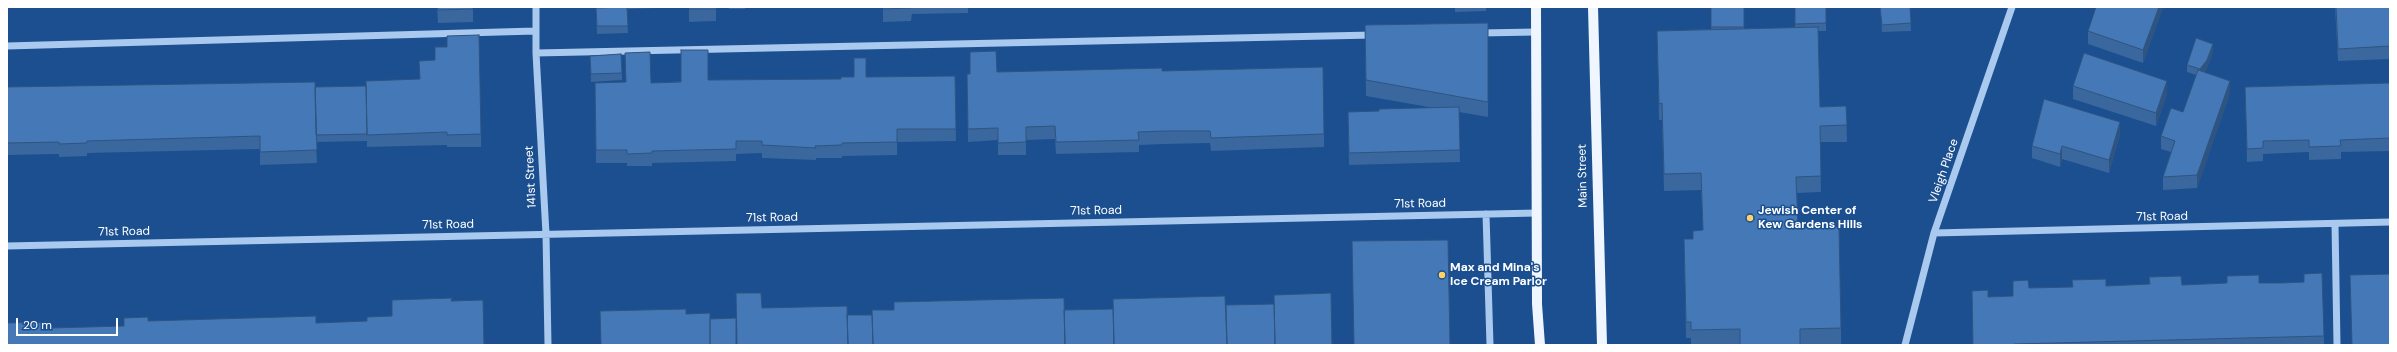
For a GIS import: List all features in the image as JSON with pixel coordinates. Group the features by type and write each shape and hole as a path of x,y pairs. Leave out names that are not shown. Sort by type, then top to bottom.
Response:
{"main road":[{"path":"1536,7 1537,213 1540,345"},
{"name":"Main Street","path":"1593,7 1602,345"}],"street":[{"name":"141st Street","path":"536,7 535,31 546,234 548,345"},
{"name":"Vleigh Place","path":"1905,345 1934,233 2012,7"},
{"path":"7,46 535,31"},
{"path":"1476,33 1536,32"},
{"path":"536,53 1380,35"},
{"name":"71st Road","path":"7,246 1537,213"},
{"path":"1486,214 1490,345"},
{"name":"71st Road","path":"1934,233 2390,222"},
{"path":"2335,224 2336,345"}],"building":[{"path":"438,7 473,7 473,9 438,10"},
{"path":"627,7 628,26 597,26 596,8"},
{"path":"689,7 716,7 716,9 689,9"},
{"path":"883,7 911,7 911,8 883,9"},
{"path":"1711,7 1744,7 1744,27 1711,27"},
{"path":"1795,7 1826,7 1826,23 1795,24"},
{"path":"1880,7 1910,7 1911,23 1882,25"},
{"path":"2096,7 2159,7 2143,50 2088,31"},
{"path":"2336,7 2390,7 2390,46 2338,49"},
{"path":"1488,23 1488,102 1366,80 1365,25"},
{"name":"Jewish Center of Kew Gardens Hills","path":"1818,27 1820,107 1846,106 1847,125 1820,126 1821,176 1796,177 1798,228 1839,227 1841,328 1800,329 1800,345 1740,345 1740,329 1691,330 1691,322 1686,322 1684,239 1693,239 1693,231 1703,230 1701,173 1664,174 1662,103 1659,104 1657,31"},
{"path":"479,35 481,134 447,135 447,132 367,135 366,81 420,79 419,61 435,60 435,47 447,47 447,36"},
{"path":"2196,38 2213,44 2207,60 2200,69 2187,65"},
{"path":"681,50 708,50 708,80 841,79 841,77 854,77 854,58 866,58 866,77 955,76 956,129 897,129 897,142 842,143 842,145 815,146 816,148 762,145 762,141 736,141 736,149 652,151 652,153 627,154 627,150 596,150 595,83 626,82 625,53 650,52 651,83 681,82"},
{"path":"996,51 997,72 1162,68 1162,71 1323,67 1324,134 1211,138 1210,131 1164,131 1138,132 1139,140 1056,142 1055,126 1026,127 1026,142 998,143 998,128 968,129 967,74 970,74 970,52"},
{"path":"2084,53 2167,81 2156,113 2073,86"},
{"path":"621,54 622,73 591,74 590,56"},
{"path":"2198,70 2230,81 2197,175 2163,177 2175,141 2161,136 2171,108 2183,112"},
{"path":"315,82 317,150 260,152 260,136 87,141 87,143 59,144 59,142 7,143 7,87"},
{"path":"2390,83 2390,138 2340,140 2341,146 2309,147 2309,140 2263,141 2263,148 2247,149 2245,87"},
{"path":"366,86 367,134 316,135 315,87"},
{"path":"2044,99 2120,122 2109,160 2062,146 2060,154 2032,146"},
{"path":"1459,107 1460,150 1349,153 1348,112 1379,111 1379,109"},
{"path":"1448,240 1450,345 1354,345 1352,241"},
{"path":"2322,273 2324,336 1973,345 1972,291 1988,290 1988,297 2013,296 2013,281 2028,280 2029,288 2073,287 2072,280 2106,279 2106,286 2150,284 2149,277 2181,276 2182,285 2227,283 2227,276 2259,275 2259,283 2282,283 2304,282 2304,274"},
{"path":"2390,274 2390,345 2352,345 2350,275"},
{"path":"736,293 761,293 762,308 847,306 848,345 737,345"},
{"path":"1331,293 1332,345 1275,345 1274,295"},
{"path":"1225,296 1227,345 1114,345 1113,299"},
{"path":"452,298 451,301 483,300 484,345 7,345 7,323 50,322 50,328 124,326 124,318 148,317 148,321 316,316 316,323 367,321 367,317 392,316 392,300"},
{"path":"1064,298 1065,345 873,345 872,310 894,310 894,302"},
{"path":"1274,304 1275,345 1227,345 1226,305"},
{"path":"686,309 686,314 710,313 710,345 601,345 600,311"},
{"path":"1113,309 1114,345 1065,345 1064,310"},
{"path":"847,315 872,315 873,345 848,345"},
{"path":"736,318 736,345 710,345 710,319"}],"place":[{"name":"Jewish Center of Kew Gardens Hills","path":"1750,218"},
{"name":"Max and Mina's Ice Cream Parlor","path":"1442,275"}]}
